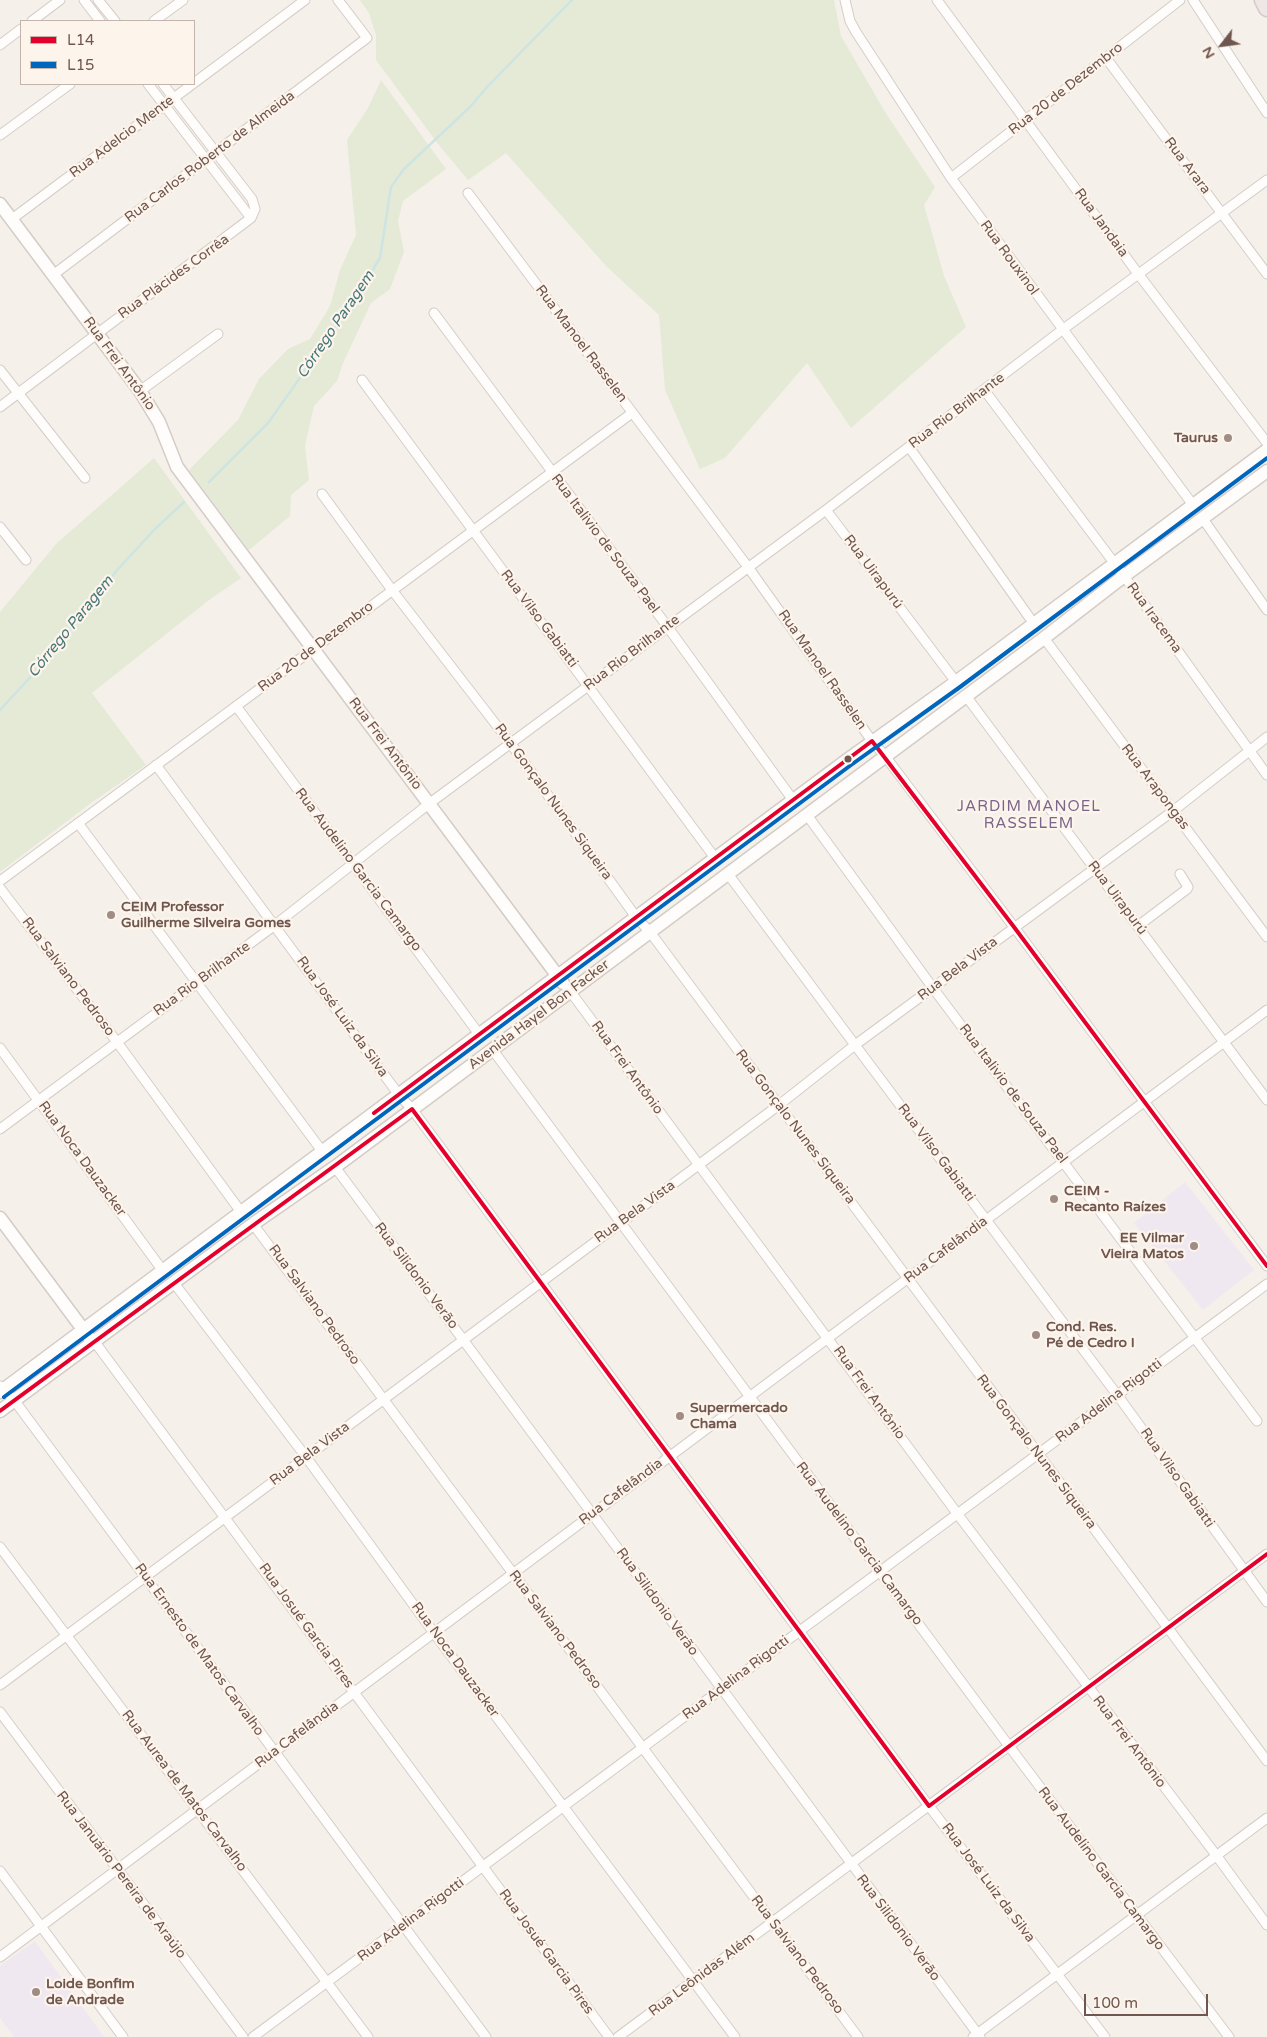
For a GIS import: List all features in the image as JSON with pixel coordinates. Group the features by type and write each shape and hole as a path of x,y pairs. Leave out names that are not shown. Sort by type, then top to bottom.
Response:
{"highway":[{"path":"1262,0 1267,8"}],"main road":[{"name":"Rua Frei Antônio","path":"0,204 140,391 159,422 177,467 570,991"},
{"name":"Avenida Hayel Bon Facker","path":"1,1389 83,1331 714,858 872,741 956,682 1114,562 1267,450"},
{"name":"Avenida Hayel Bon Facker","path":"0,1411 253,1224 335,1167 1267,471"},
{"name":"Rua Josué Garcia Pires","path":"0,1218 83,1331 94,1341"}],"street":[{"path":"33,20 60,0"},
{"path":"84,0 99,20"},
{"path":"98,0 113,20"},
{"path":"155,20 183,0"},
{"name":"Rua Adelcio Mente","path":"195,82 305,0"},
{"name":"Rua Carlos Roberto de Almeida","path":"53,275 367,38 338,0"},
{"name":"Rua Rouxinol","path":"845,0 850,21 856,32 951,178 1193,505"},
{"name":"Rua Jandaia","path":"937,0 1139,275 1267,443"},
{"name":"Rua 20 de Dezembro","path":"951,178 1180,0"},
{"path":"1193,0 1267,112"},
{"path":"0,45 20,30"},
{"name":"Rua Arara","path":"1106,58 1267,274"},
{"path":"0,136 69,85"},
{"path":"149,85 251,218 255,209 252,200 164,85"},
{"name":"Rua Adelcio Mente","path":"12,219 191,85"},
{"name":"Rua Rio Brilhante","path":"0,1129 275,925 430,803 826,510 1062,330 1267,180"},
{"name":"Rua Manoel Rasselen","path":"468,193 748,567 872,741 1145,1101 1267,1266"},
{"name":"Rua Plácides Corrêa","path":"0,407 251,218"},
{"name":"Rua Italivio de Souza Pael","path":"434,313 667,626 793,800"},
{"path":"140,391 218,334"},
{"path":"0,370 86,478"},
{"name":"Rua Vilso Gabiatti","path":"362,380 714,858"},
{"name":"Rua Iracema","path":"984,391 1114,562 1267,775"},
{"name":"Rua 20 de Dezembro","path":"0,881 632,413"},
{"path":"909,447 1034,624"},
{"name":"Rua Gonçalo Nunes Siqueira","path":"322,494 392,590 511,744 636,917 650,932 780,1105 907,1279 1267,1761"},
{"name":"Rua Uirapurú","path":"826,510 956,682"},
{"path":"1203,519 1267,610"},
{"path":"0,527 26,560"},
{"name":"Rua Arapongas","path":"1044,638 1267,937"},
{"name":"Rua Uirapurú","path":"966,696 1267,1100"},
{"name":"Rua Audelino Garcia Camargo","path":"236,706 480,1034"},
{"name":"Rua Bela Vista","path":"0,1685 780,1105 855,1045 1173,810 1267,737"},
{"name":"Rua José Luiz da Silva","path":"156,765 398,1095 412,1109 929,1806 1105,2037"},
{"name":"Rua Italivio de Souza Pael","path":"807,814 933,988 1257,1421"},
{"path":"78,823 322,1151"},
{"name":"Rua Vilso Gabiatti","path":"728,874 1118,1395 1267,1602"},
{"path":"1138,926 1187,889 1188,887 1180,874"},
{"name":"Rua Salviano Pedroso","path":"0,888 241,1212"},
{"name":"Rua Frei Antônio","path":"570,991 698,1166 1216,1855 1267,1926"},
{"name":"Rua Cafelândia","path":"0,1957 1267,1010"},
{"name":"Rua Noca Dauzacker","path":"0,1048 163,1270"},
{"name":"Rua Audelino Garcia Camargo","path":"492,1049 879,1572 1229,2037"},
{"name":"Rua Silidonio Verão","path":"335,1167 977,2036"},
{"name":"Rua Salviano Pedroso","path":"253,1224 858,2037"},
{"name":"Rua Noca Dauzacker","path":"174,1283 306,1457 563,1807 735,2037"},
{"name":"Rua Adelina Rigotti","path":"253,2037 1267,1284"},
{"name":"Rua Josué Garcia Pires","path":"94,1341 609,2037"},
{"name":"Rua Ernesto de Matos Carvalho","path":"1,1389 14,1400 486,2037"},
{"name":"Rua Aurea de Matos Carvalho","path":"0,1547 68,1634 368,2037"},
{"name":"Rua Leônidas Além","path":"618,2037 1267,1554"},
{"name":"Rua Januário Pereira de Araújo","path":"0,1712 243,2037"},
{"path":"977,2036 1136,1914 1267,1818"},
{"path":"0,1872 123,2037"}],"shaded area":[{"name":"EE Vilmar Vieira Matos","path":"1185,1182 1254,1270 1203,1310 1134,1223"},
{"name":"Loide Bonfim de Andrade","path":"35,1941 104,2037 14,2037 0,2018 0,1966"}],"green space":[{"path":"360,0 834,0 841,36 885,112 935,187 924,205 944,276 966,327 851,428 807,363 725,458 700,469 665,390 659,315 606,266 506,153 468,180 438,144 376,60 376,35 369,13"},
{"path":"381,80 446,169 403,201 398,221 404,252 390,289 371,303 343,363 337,381 314,406 305,446 309,480 291,495 290,516 249,550 189,470 238,420 259,379 288,349 310,339 330,306 340,270 356,235 347,140 368,108"},
{"path":"154,458 241,578 209,600 92,693 146,765 91,803 0,872 0,612 56,544"}],"waterway":[{"name":"Córrego Paragem","path":"209,482 268,423 348,310 380,258 391,187 404,169 471,106 487,87 572,0"},
{"name":"Córrego Paragem","path":"0,710 48,658 118,569 156,528 184,502"}],"transit line":[{"name":"L15","path":"4,1397 851,765 960,687 1267,458"},
{"name":"L14","path":"374,1113 872,741 1014,927 1267,1266"},
{"name":"L14","path":"0,1411 412,1109 929,1806 1267,1554"}],"place":[{"name":"Taurus","path":"1228,438"},
{"name":"CEIM Professor Guilherme Silveira Gomes","path":"111,915"},
{"name":"CEIM - Recanto Raízes","path":"1054,1199"},
{"name":"EE Vilmar Vieira Matos","path":"1194,1246"},
{"name":"Cond. Res. Pé de Cedro I","path":"1036,1335"},
{"name":"Supermercado Chama","path":"680,1416"},
{"name":"Loide Bonfim de Andrade","path":"36,1992"}],"district":[{"name":"JARDIM MANOEL RASSELEM","path":"1029,816"}]}
